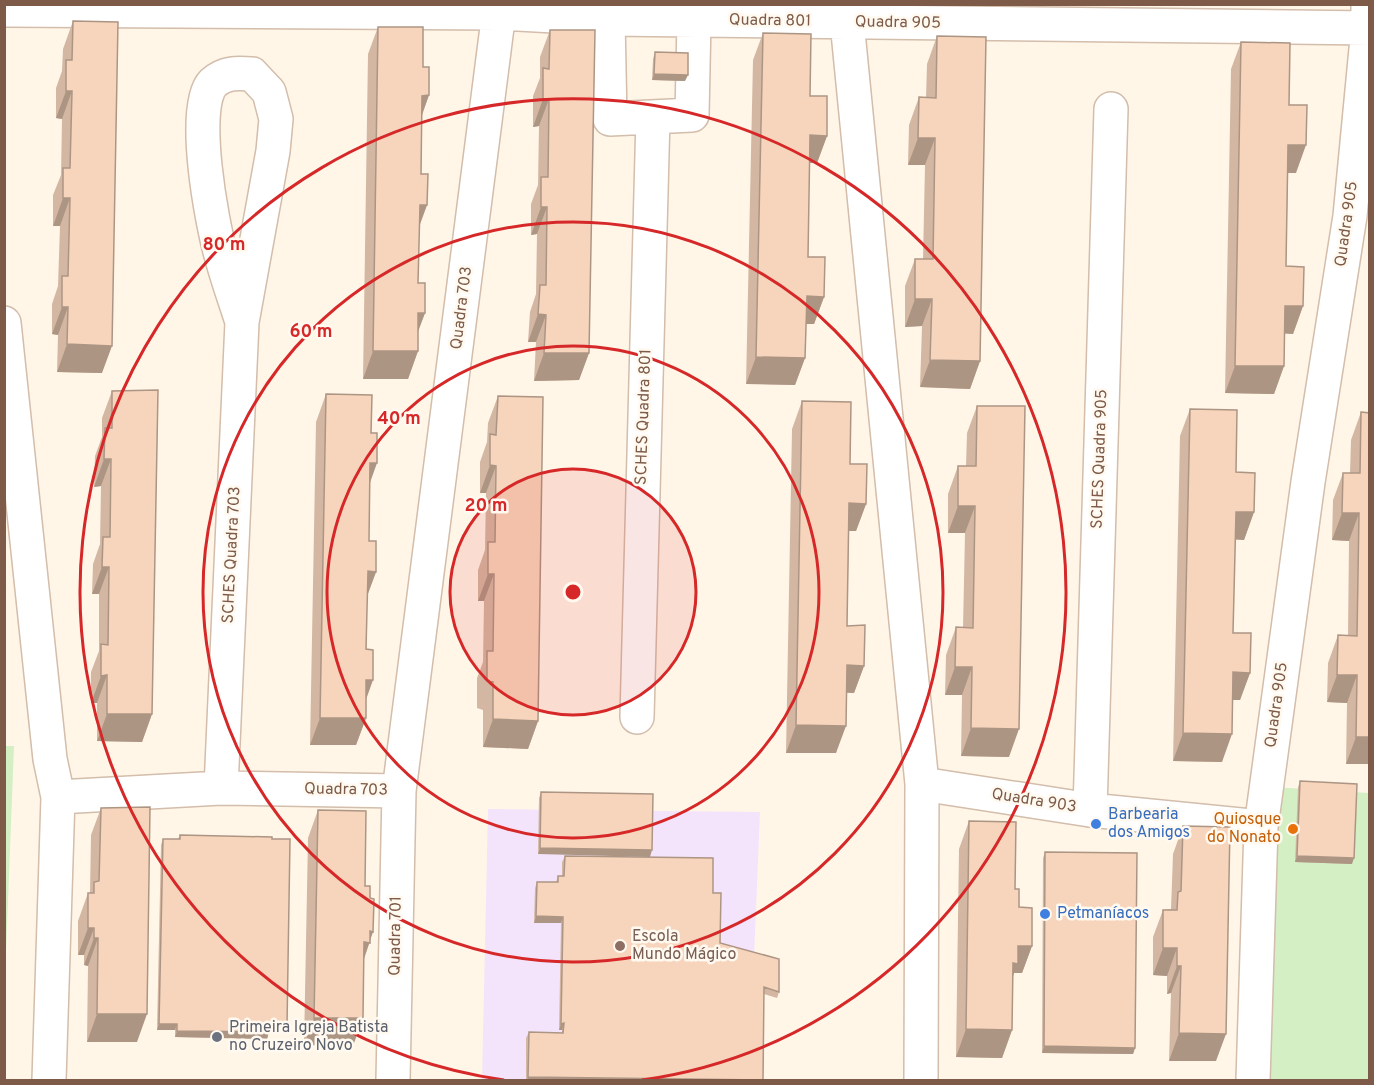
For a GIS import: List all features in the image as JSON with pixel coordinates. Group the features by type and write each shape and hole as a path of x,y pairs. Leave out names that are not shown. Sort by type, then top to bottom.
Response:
{"street":[{"path":"4,10 500,9"},
{"name":"Quadra 801","path":"500,9 608,19 694,20 847,13"},
{"name":"Quadra 703","path":"58,797 221,788 399,791 500,9"},
{"name":"Quadra 905","path":"922,784 847,13 1368,20 1350,216 1308,482 1261,827"},
{"path":"608,19 610,119 692,115 694,20"},
{"name":"SCHES Quadra 703","path":"221,788 242,322 273,151 276,119 269,92 252,74 232,72 213,83 204,100 202,134 210,206 220,254 242,322"},
{"name":"SCHES Quadra 905","path":"1090,810 1111,109"},
{"name":"SCHES Quadra 801","path":"637,717 653,117"},
{"path":"4,323 50,759 58,797 50,1080"},
{"path":"921,1080 922,784"},
{"name":"Quadra 903","path":"922,784 1090,810 1261,827"},
{"name":"Quadra 701","path":"393,1080 399,791"},
{"path":"1253,1080 1261,827"}],"shaded area":[{"name":"Escola Mundo Mágico","path":"488,809 760,812 749,1080 482,1080"}],"green space":[{"path":"4,746 14,746 5,978"},
{"path":"1273,787 1369,793 1369,1080 1268,1080"}],"building":[{"path":"73,21 118,22 112,346 67,344 68,307 62,307 62,276 68,276 70,198 63,198 63,168 70,168 72,91 66,91 66,60 72,60"},
{"path":"378,27 423,27 423,67 429,67 429,95 422,96 421,174 428,174 427,205 420,205 418,283 425,283 425,313 418,313 418,351 373,351"},
{"path":"550,30 595,30 589,353 544,353 546,315 538,314 540,285 546,285 547,207 541,207 541,177 548,177 549,99 543,99 543,68 549,69"},
{"path":"763,33 811,34 810,96 827,96 827,136 810,135 808,257 825,257 824,297 807,296 805,358 756,357"},
{"path":"937,36 986,37 980,361 930,360 932,299 915,299 915,259 933,259 935,138 918,138 919,97 936,98"},
{"path":"1241,42 1290,43 1289,105 1307,105 1306,145 1288,145 1286,266 1304,267 1303,306 1285,306 1284,366 1235,366"},
{"path":"655,52 688,53 688,75 654,74"},
{"path":"158,390 152,714 107,714 107,675 101,676 101,644 108,645 109,567 102,567 103,537 110,537 111,459 104,459 105,428 112,428 112,391"},
{"path":"326,394 372,395 371,433 377,433 377,463 370,463 369,541 376,541 376,572 368,571 366,649 373,650 373,680 366,680 366,718 320,718"},
{"path":"498,396 543,397 538,721 493,719 493,682 487,681 487,651 493,651 494,574 488,574 488,542 495,542 496,466 490,465 490,434 496,435"},
{"path":"802,401 851,402 850,464 867,464 866,504 849,503 847,626 865,625 864,666 847,665 846,726 796,725"},
{"path":"977,406 1025,406 1019,729 971,728 972,667 955,667 956,627 973,628 975,506 958,506 958,466 976,466"},
{"path":"1190,409 1237,410 1236,472 1255,473 1254,512 1236,512 1233,633 1251,633 1250,673 1233,672 1232,734 1183,733"},
{"path":"1361,412 1370,413 1370,737 1356,737 1357,675 1337,675 1338,635 1357,636 1359,513 1342,513 1343,473 1360,473"},
{"path":"1300,781 1357,784 1354,858 1297,856"},
{"path":"541,792 653,794 652,850 540,848"},
{"path":"150,807 147,1014 97,1014 98,938 94,938 94,928 88,928 88,893 94,893 94,882 99,881 101,808"},
{"path":"318,810 366,811 365,886 370,886 370,898 374,899 373,932 370,931 370,943 364,942 363,1018 314,1018"},
{"path":"969,821 1016,822 1015,889 1019,889 1019,907 1032,908 1032,946 1018,946 1018,964 1013,963 1012,1030 966,1029"},
{"path":"1183,826 1230,827 1226,1034 1179,1033 1181,966 1177,966 1177,948 1163,948 1163,910 1177,910 1178,892 1181,891"},
{"path":"180,835 290,839 287,1026 269,1026 269,1032 177,1031 177,1024 159,1024 163,839 180,839"},
{"path":"1045,852 1137,853 1135,1048 1044,1046"},
{"path":"565,856 713,858 713,893 721,893 720,943 779,959 779,992 764,987 763,1080 528,1077 529,1032 563,1033 564,1023 561,1024 563,917 536,916 537,882 558,882 558,876 564,876"}],"place":[{"name":"Barbearia dos Amigos","path":"1096,824"},
{"name":"Quiosque do Nonato","path":"1293,829"},
{"name":"Petmaníacos","path":"1045,914"},
{"name":"Escola Mundo Mágico","path":"620,946"},
{"name":"Primeira Igreja Batista no Cruzeiro Novo","path":"217,1037"}]}
